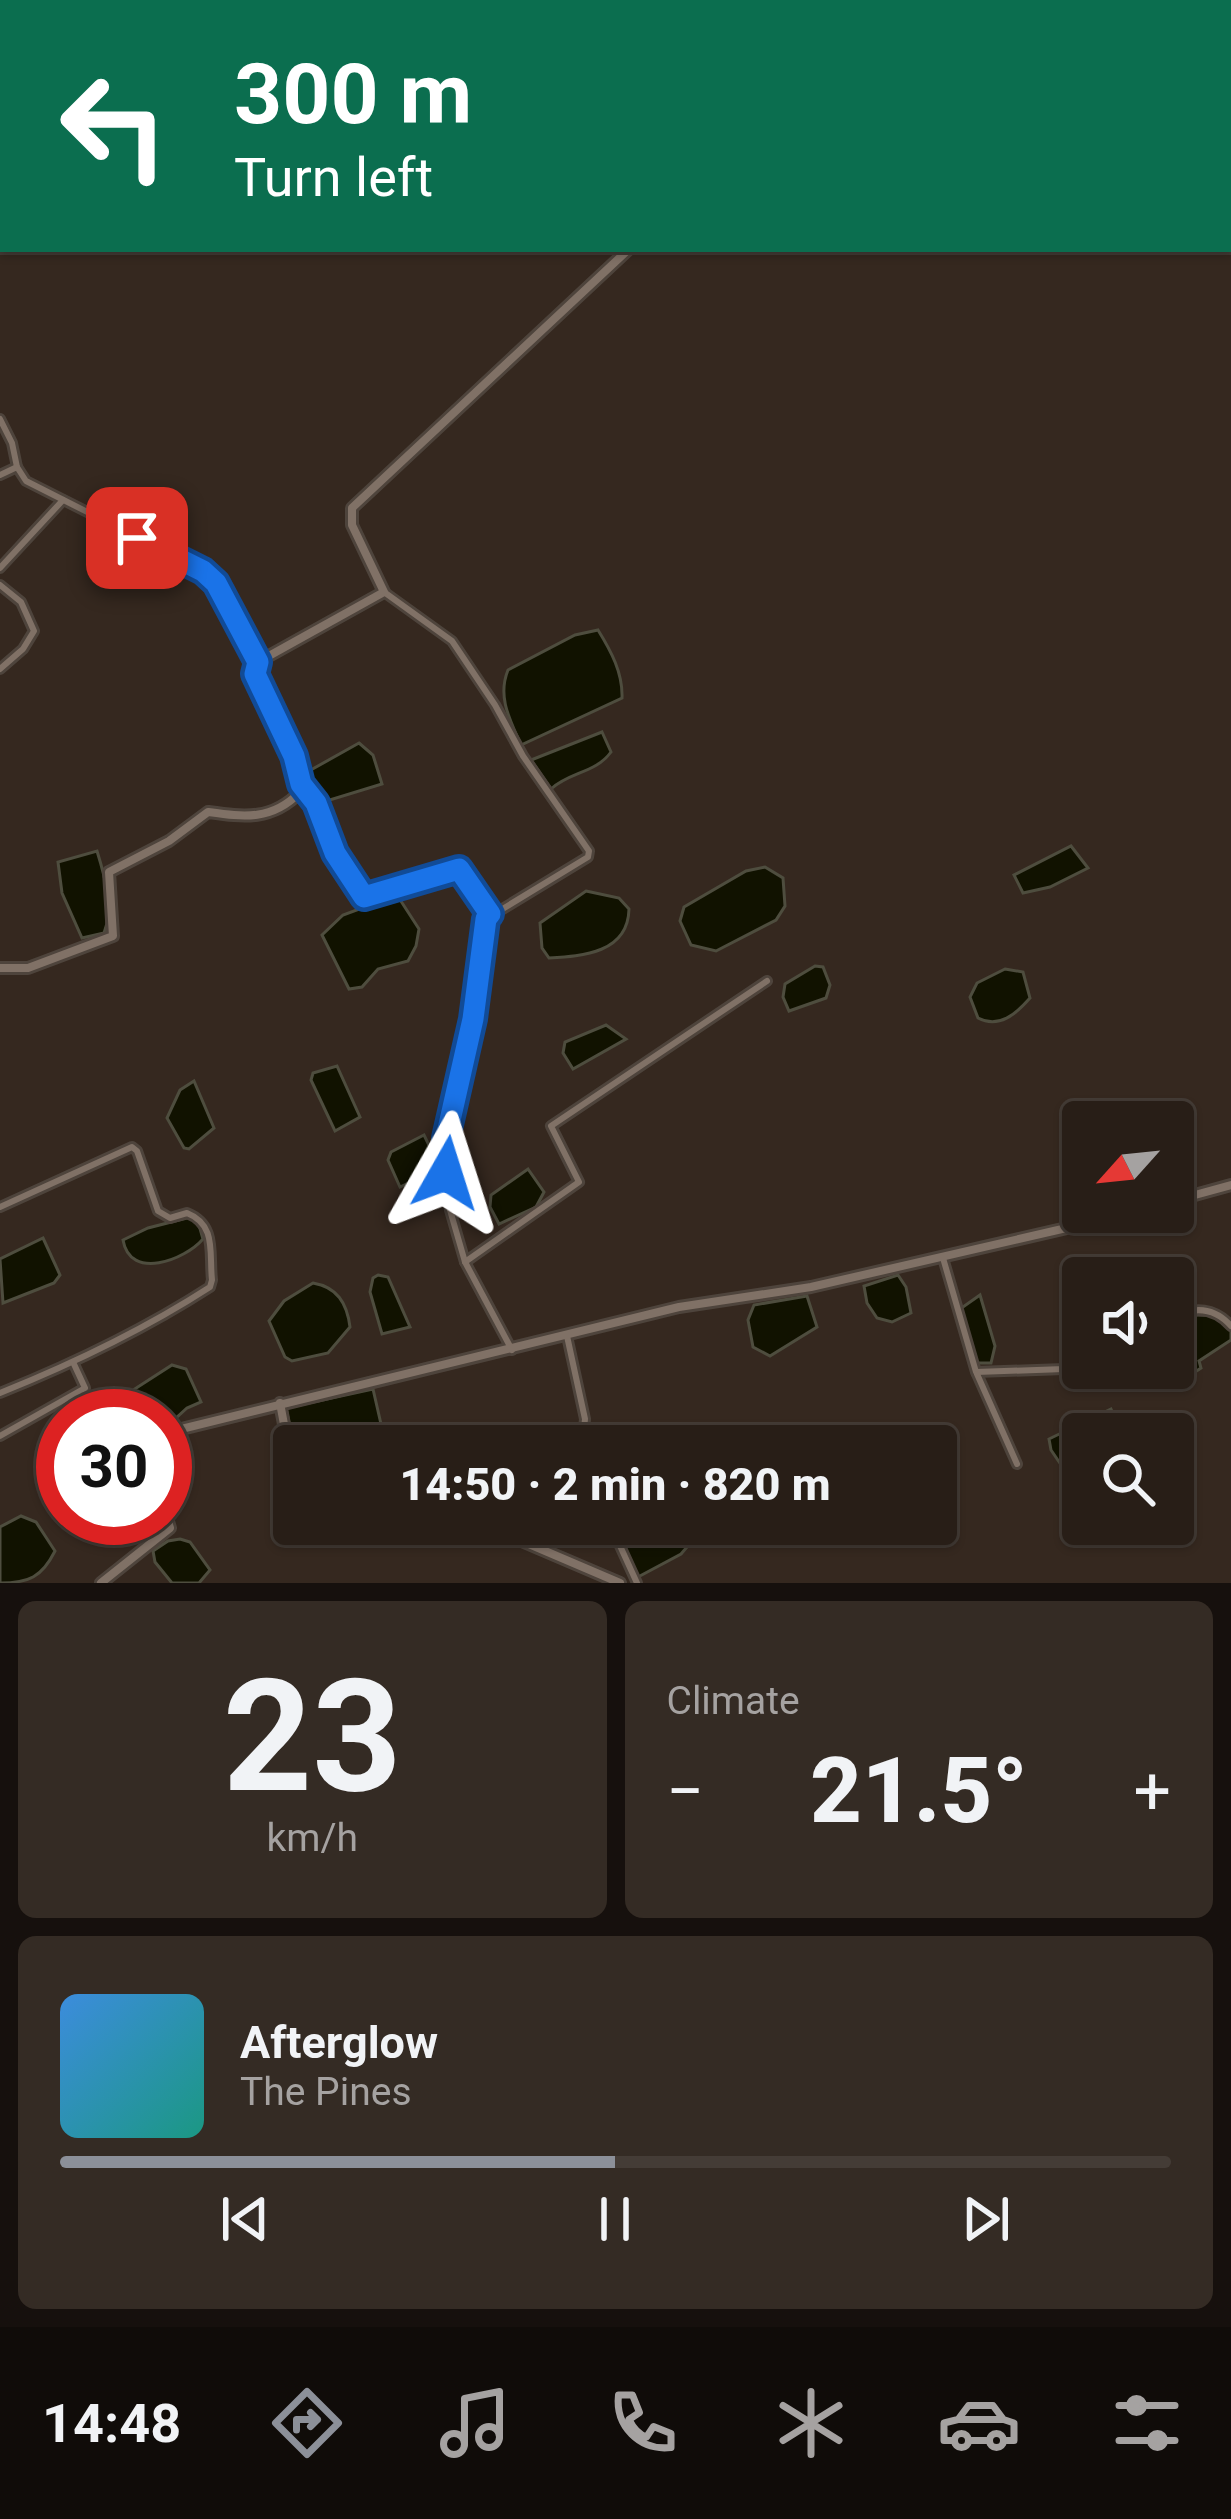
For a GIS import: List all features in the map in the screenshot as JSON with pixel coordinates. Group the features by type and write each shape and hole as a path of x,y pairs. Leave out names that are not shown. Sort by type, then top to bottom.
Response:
{"street":[{"path":"512,1350 465,1262 450,1210 446,1138 473,1019 486,919 588,857 590,851 523,756 452,641 384,592 352,525 352,508 626,252"},
{"path":"0,419 26,481 203,571 216,583 258,662 255,674 294,756 301,784 290,802 254,819 208,812 169,841 109,872 115,931 108,939 28,968 0,968"},
{"path":"0,475 17,467"},
{"path":"0,568 63,500"},
{"path":"0,585 21,602 34,631 23,649 0,669"},
{"path":"258,662 384,592"},
{"path":"301,784 316,803 335,853 361,896 407,888 459,869 490,914"},
{"path":"465,1262 578,1182 551,1126 767,981"},
{"path":"0,1207 127,1147 137,1151 158,1210 170,1218 195,1215 211,1238 210,1287 73,1362 0,1393"},
{"path":"1194,1196 1231,1185"},
{"path":"192,1426 679,1307 811,1288 1062,1230"},
{"path":"943,1258 976,1372 1017,1464"},
{"path":"1194,1310 1220,1315 1231,1326"},
{"path":"567,1336 584,1425"},
{"path":"0,1436 85,1388 73,1362"},
{"path":"976,1372 1062,1369"},
{"path":"280,1403 284,1425"},
{"path":"101,1583 149,1545"},
{"path":"531,1545 620,1583"},
{"path":"620,1545 637,1583"}],"shaded area":[{"path":"598,630 618,671 622,698 521,745 504,699 508,670 575,635"},
{"path":"602,732 611,752 605,759 551,789 531,760"},
{"path":"359,743 373,755 382,784 320,803 309,771"},
{"path":"1071,846 1088,868 1050,887 1023,893 1014,875"},
{"path":"97,851 107,892 107,923 104,933 82,938 62,893 58,862"},
{"path":"765,867 783,878 785,906 776,920 716,951 691,945 680,921 684,907 746,871"},
{"path":"586,891 619,898 629,909 621,935 601,949 549,958 542,948 540,923"},
{"path":"397,895 419,929 416,946 408,961 378,969 362,987 349,989 322,935 343,915"},
{"path":"815,966 823,967 830,985 826,998 789,1011 783,997 785,984"},
{"path":"1005,969 1023,972 1030,998 1000,1021 978,1018 970,997 977,983"},
{"path":"606,1025 626,1039 573,1069 563,1053 565,1042"},
{"path":"337,1066 360,1117 335,1131 311,1080 313,1073"},
{"path":"194,1081 214,1128 189,1149 167,1118 180,1090"},
{"path":"424,1135 440,1168 400,1187 388,1160 391,1152"},
{"path":"528,1169 544,1192 536,1207 499,1224 490,1207 491,1195"},
{"path":"191,1217 203,1239 184,1254 147,1263 128,1253 123,1240"},
{"path":"43,1238 60,1275 54,1283 3,1303 0,1259"},
{"path":"378,1275 388,1277 410,1327 382,1334 370,1292"},
{"path":"898,1275 906,1287 911,1313 892,1322 877,1318 867,1303 864,1286"},
{"path":"313,1283 339,1298 350,1327 328,1353 292,1361 285,1357 269,1321 284,1301"},
{"path":"980,1295 995,1346 991,1363 975,1363 960,1309"},
{"path":"807,1296 817,1327 770,1356 753,1347 748,1320 754,1305"},
{"path":"1194,1315 1213,1315 1231,1331 1231,1340 1199,1361 1201,1368 1194,1373"},
{"path":"172,1365 186,1369 201,1402 192,1406 192,1389 135,1389"},
{"path":"373,1389 381,1425 290,1425 286,1408"},
{"path":"1062,1433 1062,1466 1051,1450 1049,1439"},
{"path":"21,1516 36,1522 36,1545 51,1545 55,1551 34,1577 0,1583 0,1527"},
{"path":"162,1545 192,1545 210,1570 199,1583 172,1583 155,1562 153,1551"},
{"path":"624,1545 689,1545 638,1577"}],"route":[{"path":"137,538 203,571 216,583 258,662 255,674 294,756 301,784 316,803 335,853 358,893 364,897 407,888 459,869 490,914 446,1138 446,1173"}]}
